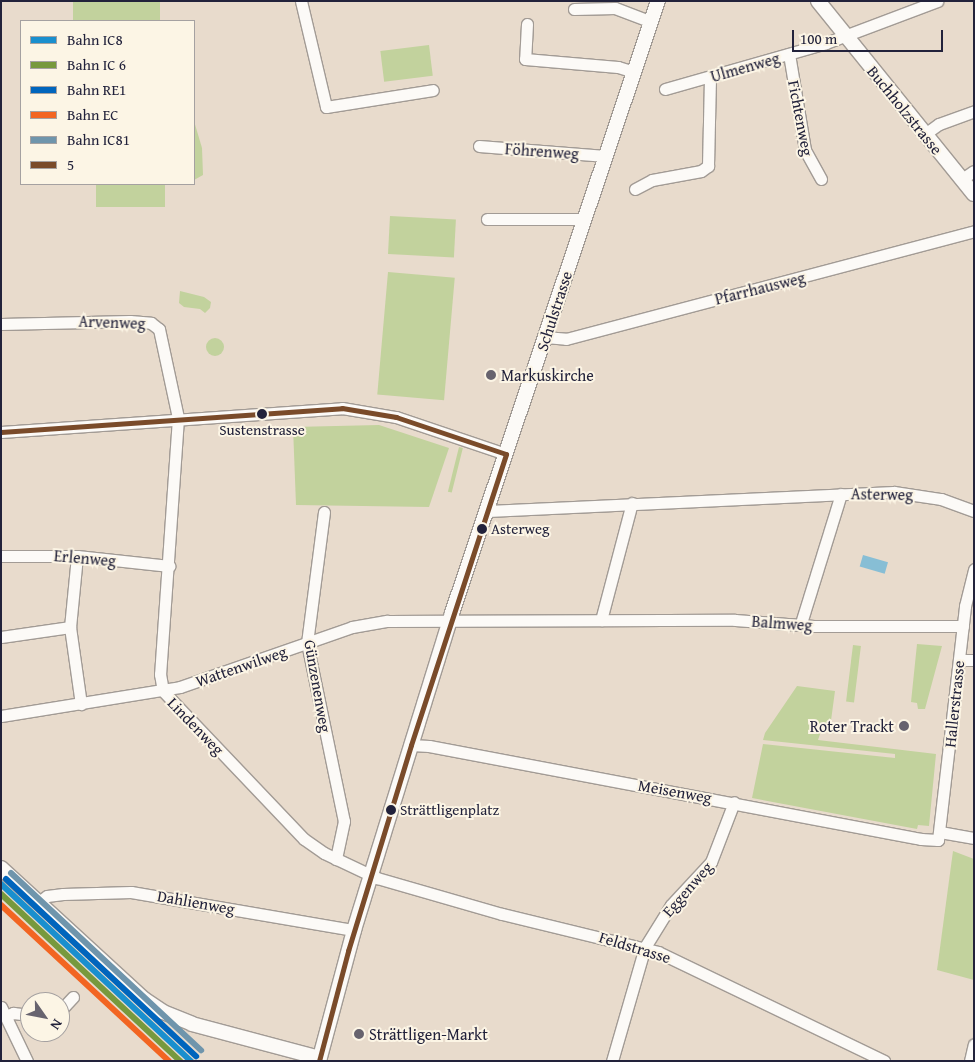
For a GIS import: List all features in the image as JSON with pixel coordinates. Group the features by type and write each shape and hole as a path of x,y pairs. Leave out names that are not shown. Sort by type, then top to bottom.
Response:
{"street":[{"path":"301,1 326,107 433,90"},
{"name":"Schulstrasse","path":"322,1060 354,930 450,621 606,156 630,71 658,1"},
{"name":"Buchholzstrasse","path":"818,1 974,194"},
{"name":"Ulmenweg","path":"665,90 789,54 937,1"},
{"path":"574,8 615,8 651,22"},
{"path":"527,24 525,59 605,65 630,71"},
{"name":"Fichtenweg","path":"789,54 805,150 821,179"},
{"path":"520,64 612,72 630,71"},
{"path":"635,189 652,180 701,171 708,166 710,77"},
{"path":"925,134 939,124 974,111"},
{"name":"Föhrenweg","path":"479,146 606,156"},
{"path":"962,179 974,171"},
{"path":"486,219 585,219"},
{"name":"Pfarrhausweg","path":"545,337 566,339 974,231"},
{"name":"Arvenweg","path":"1,324 88,320 146,322 156,325 162,337 178,418"},
{"path":"1,432 322,408 356,410 403,419 506,454"},
{"name":"Lindenweg","path":"178,418 160,674 163,692 304,839 336,859 371,876"},
{"path":"801,623 840,494"},
{"name":"Asterweg","path":"488,511 840,494 914,494 955,502 974,511"},
{"path":"602,620 632,503"},
{"name":"Günzenenweg","path":"324,512 307,643 344,821 336,859"},
{"name":"Erlenweg","path":"1,556 77,556 169,566"},
{"path":"77,556 70,628 81,704"},
{"name":"Hallerstrasse","path":"939,836 963,626 974,569"},
{"name":"Balmweg","path":"450,621 602,620 963,626"},
{"name":"Wattenwilweg","path":"1,716 163,692 366,623 450,621"},
{"path":"1,637 70,628"},
{"path":"959,660 974,660"},
{"name":"Meisenweg","path":"411,745 432,746 921,839 939,836 974,838"},
{"name":"Eggenweg","path":"612,1061 645,947 671,905 711,862 734,802"},
{"path":"1,868 144,999 163,1012 192,1024 322,1060"},
{"name":"Feldstrasse","path":"371,876 502,914 645,947 674,958 869,1058 884,1061"},
{"name":"Dahlienweg","path":"39,902 47,896 63,894 131,892 354,930"},
{"path":"70,1001 73,998"},
{"path":"20,1014 13,1013 4,1017 28,1061"},
{"path":"970,1061 974,1044"}],"green space":[{"path":"73,1 160,1 160,20 73,20"},
{"path":"429,45 433,76 384,82 380,51"},
{"path":"195,124 202,148 203,175 195,179"},
{"path":"96,185 165,185 165,207 96,207"},
{"path":"390,216 456,219 454,257 388,254"},
{"path":"388,272 455,278 444,400 377,395"},
{"path":"180,291 204,297 211,302 210,308 205,313 200,309 184,307 179,303"},
{"path":"215,338 221,341 224,347 221,353 215,356 209,353 206,347 209,341"},
{"path":"379,425 449,448 429,507 296,505 293,427"},
{"path":"459,447 463,448 452,493 448,492"},
{"path":"917,644 942,646 925,709 918,709 917,703 911,702"},
{"path":"853,645 861,646 854,703 846,702"},
{"path":"797,686 835,691 830,728 822,728 818,740 936,754 929,826 918,825 917,829 752,798 763,744 895,758 895,754 763,740 765,733"},
{"path":"953,851 974,859 974,980 937,970"}],"water":[{"path":"863,555 888,562 885,574 860,567"}],"rail line":[{"name":"IC81","path":"11,873 201,1050"},
{"name":"RE1","path":"6,879 196,1056"},
{"name":"IC8","path":"1,884 191,1061"},
{"name":"EC","path":"1,905 169,1061"}],"transit line":[{"name":"5","path":"1,432 342,408 396,417 506,454"},
{"name":"5","path":"319,1061 348,951 411,745 506,454"},
{"path":"1,894 180,1061"}],"place":[{"name":"Markuskirche","path":"491,375"},
{"name":"Sustenstrasse","path":"262,414"},
{"name":"Asterweg","path":"482,529"},
{"name":"Roter Trackt","path":"904,726"},
{"name":"Strättligenplatz","path":"391,810"},
{"name":"Strättligen-Markt","path":"359,1034"}]}
